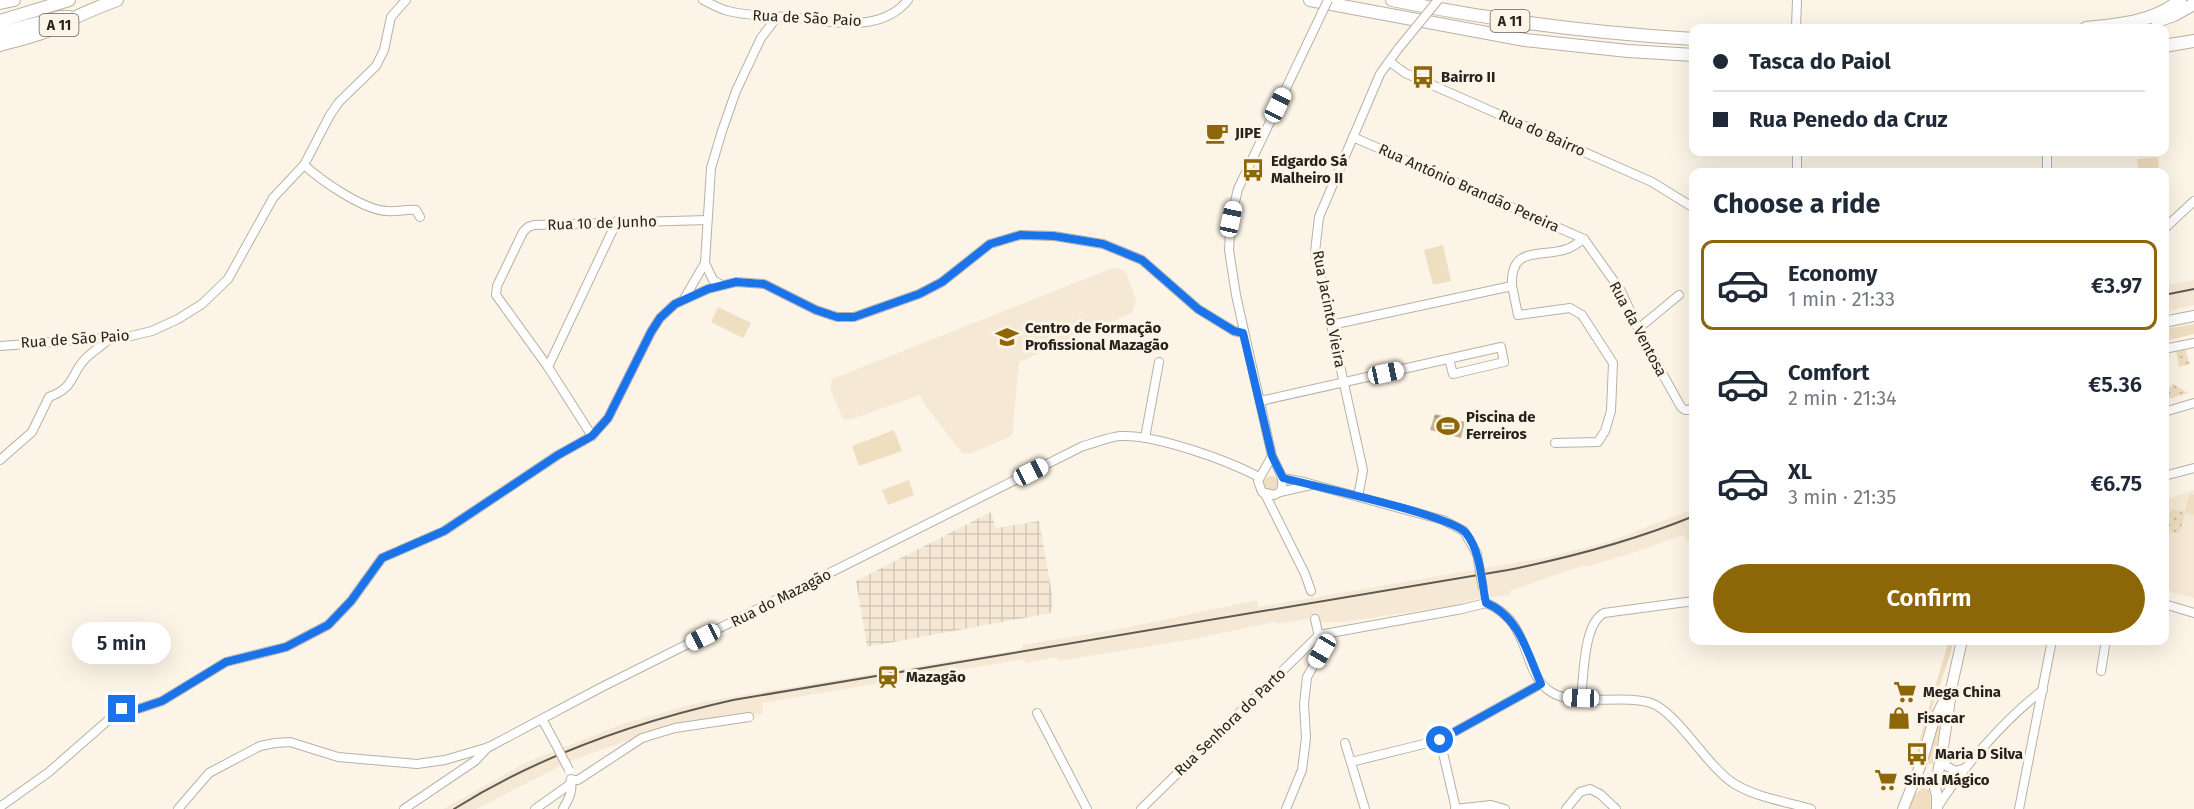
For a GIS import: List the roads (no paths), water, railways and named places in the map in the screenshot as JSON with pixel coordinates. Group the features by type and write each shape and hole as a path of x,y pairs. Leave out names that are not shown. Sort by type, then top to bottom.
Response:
{"highway":[{"path":"0,3 14,0"},
{"name":"A 11","path":"0,12 45,0"},
{"name":"A 11","path":"0,21 69,0"},
{"name":"A 11","path":"0,45 64,23 72,17 117,0"},
{"name":"A 11","path":"1310,0 1525,40 1689,55"},
{"name":"A 11","path":"1392,0 1528,24 1689,39"},
{"path":"2124,24 2155,15 2180,0"},
{"path":"2145,24 2174,15 2194,4"},
{"path":"2168,24 2194,13"},
{"name":"A 11","path":"0,33 60,17 72,17"},
{"path":"2169,45 2194,41"}],"main road":[{"path":"2169,321 2194,316"},
{"path":"1937,809 1935,788 1961,645"},
{"path":"1903,808 1921,764 1933,723 1952,685"},
{"path":"1910,793 1919,783 1923,782 1935,788"}],"street":[{"name":"Rua de São Paio","path":"0,346 109,339 152,331 202,304 228,279 273,198 304,165 339,102 376,66 384,50 391,17 406,0"},
{"name":"Rua de São Paio","path":"703,0 727,11 853,24 871,21 896,12 908,0"},
{"path":"1280,492 1284,482 1272,456 1243,333 1229,250 1231,219 1238,189 1328,0"},
{"name":"Rua Jacinto Vieira","path":"1358,498 1364,470 1315,252 1319,217 1380,74 1438,0"},
{"path":"1796,24 1797,0"},
{"path":"684,299 705,263 711,168 729,111 761,38 777,17"},
{"name":"Rua do Bairro","path":"1390,62 1406,73 1652,182 1689,205"},
{"name":"Rua António Brandão Pereira","path":"1353,137 1584,239"},
{"path":"304,165 330,187 358,201 387,211 416,210 420,218"},
{"path":"2169,224 2194,201"},
{"name":"Rua 10 de Junho","path":"592,436 548,367 496,293 497,286 523,232 528,226 616,221 707,220"},
{"path":"548,367 616,221"},
{"path":"0,807 49,772 122,709 138,709 162,701 226,662 286,647 328,625 351,601 382,558 444,531 558,455 592,436 608,418 651,332 668,310 684,299 722,285 745,282 764,284 816,310 837,317 854,317 919,294 942,282 990,244 1020,235 1054,236 1103,244 1142,260 1198,309 1234,331 1243,333"},
{"path":"1555,443 1598,442 1605,431 1611,411 1613,363 1582,315 1570,308 1518,315 1511,275 1515,263 1522,257 1568,249 1584,239"},
{"name":"Rua da Ventosa","path":"1584,239 1621,291 1644,341 1681,408 1689,410"},
{"path":"705,263 713,280 722,285"},
{"path":"1331,325 1512,285"},
{"path":"1639,328 1679,295"},
{"path":"0,460 32,432 49,397 71,384 84,360 109,339"},
{"path":"2169,348 2194,343"},
{"path":"1260,401 1501,347 1504,362 1454,374 1449,359"},
{"path":"1144,438 1159,362"},
{"path":"2169,410 2194,403"},
{"name":"Rua do Mazagão","path":"178,809 209,773 260,746 275,743 290,742 338,757 417,764 445,760 489,747 1083,446 1116,436 1135,436 1262,474"},
{"path":"1272,456 1262,474 1259,488 1265,494 1305,574 1311,591"},
{"path":"2169,475 2194,468"},
{"path":"1262,474 1272,470 1281,476 1443,520 1464,531 1477,554 1486,603"},
{"path":"1265,494 1274,495 1312,485"},
{"path":"1581,698 1588,636 1598,616 1604,613 1689,602"},
{"path":"1319,635 1486,603 1505,614 1514,624 1541,684 1553,694 1565,698 1639,700 1654,704 1666,713 1712,765 1733,782 1780,805 1811,809"},
{"path":"2169,606 2194,613"},
{"path":"1286,809 1302,770 1306,738 1304,704 1307,677 1322,651 1315,619"},
{"name":"Rua Senhora do Parto","path":"1141,809 1319,635"},
{"path":"2019,809 2051,645"},
{"path":"2101,671 2105,645"},
{"path":"1351,762 1440,740 1541,684"},
{"path":"1937,809 1954,781 2025,704 2043,690"},
{"path":"1036,713 1087,809"},
{"path":"571,780 578,780 642,738 675,728 749,717"},
{"path":"542,719 569,770 572,789 570,798 563,809"},
{"path":"1440,740 1456,809 1491,805 1505,809"},
{"path":"1345,742 1365,809"},
{"path":"404,809 475,761 489,747"},
{"path":"1943,747 1950,770 1956,771 1968,767"},
{"path":"535,809 569,785 571,780"},
{"path":"1935,788 1954,781"},
{"path":"1566,809 1580,792 1590,789 1616,809"}],"water":[{"name":"Piscina de Ferreiros","path":"1435,414 1465,422 1461,438 1430,430"}],"railway":[{"path":"2169,294 2194,289"},
{"path":"454,809 520,772 589,742 660,719 733,700 1508,570 1602,548 1689,518"}],"place":[{"name":"Bairro II","path":"1423,77"},
{"name":"JIPE","path":"1217,133"},
{"name":"Edgardo Sá Malheiro II","path":"1253,170"},
{"name":"Centro de Formação Profissional Mazagão","path":"1007,337"},
{"name":"Piscina de Ferreiros","path":"1448,426"},
{"name":"Mazagão","path":"888,677"},
{"name":"Mega China","path":"1905,692"},
{"name":"Fisacar","path":"1899,718"},
{"name":"Maria D Silva","path":"1917,754"},
{"name":"Sinal Mágico","path":"1886,780"}]}
